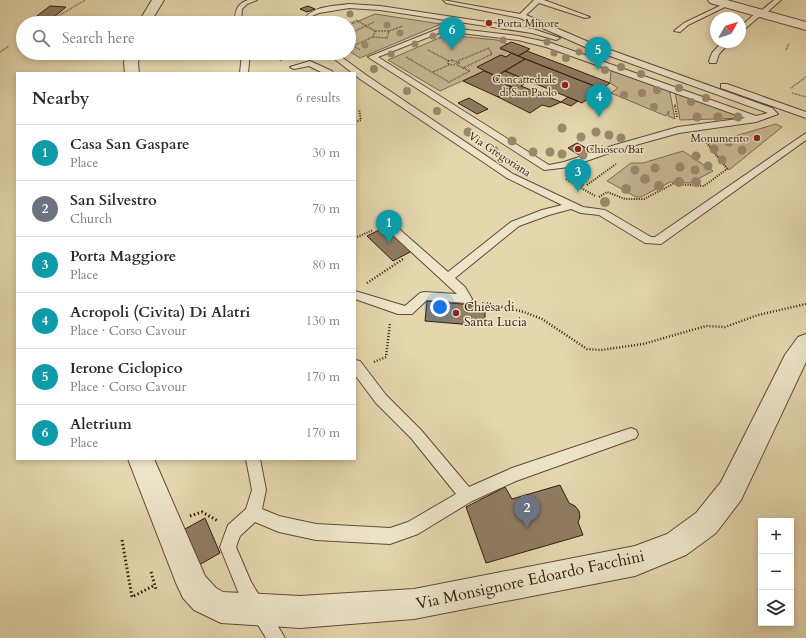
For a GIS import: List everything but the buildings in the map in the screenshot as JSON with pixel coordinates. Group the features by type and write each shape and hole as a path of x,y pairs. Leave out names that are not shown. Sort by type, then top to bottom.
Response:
{"street":[{"path":"148,16 158,0"},
{"path":"714,0 806,26"},
{"path":"132,60 132,72"},
{"name":"Via Monsignore Edoardo Facchini","path":"141,460 194,587 205,599 221,607 300,612 414,604 635,561 676,545 706,523 731,491 793,362 806,343"}],"lane":[{"path":"238,16 239,9 246,3 254,0"},
{"path":"447,0 522,16 588,45 769,110 774,114 756,119 678,130 618,147 566,165 547,168 372,57 443,29 518,38 548,45 756,119"},
{"path":"522,16 524,12 538,0 587,17"},
{"path":"746,26 778,0"},
{"path":"678,31 686,24 728,4"},
{"path":"308,16 327,8 362,7 533,32 588,45"},
{"path":"714,61 716,53 721,48"},
{"path":"244,72 245,60"},
{"name":"Via Gregoriana","path":"339,60 352,72"},
{"path":"296,69 310,63 327,72"},
{"path":"674,77 686,75 746,91 806,115"},
{"name":"Via Gregoriana","path":"359,78 510,176 581,210 601,212 649,240 657,241 806,136"},
{"path":"448,278 515,224 546,212 572,206"},
{"path":"386,223 461,290 466,299"},
{"path":"358,291 398,310 408,311 413,308 419,300 428,296 466,299"},
{"path":"356,366 381,399 416,434 467,496"},
{"path":"253,513 279,524 316,532 390,536 412,529 467,496 512,475 631,434"},
{"path":"253,460 258,490 253,513 234,531 228,547 245,588 276,638"}],"path":[{"path":"58,16 85,0"},
{"path":"63,10 65,10 62,12 64,12"},
{"path":"356,20 375,31 389,31 406,24"},
{"path":"356,31 366,26"},
{"path":"373,37 375,31"},
{"path":"356,45 373,37 387,38 389,31"},
{"path":"786,50 789,43"},
{"path":"0,52 9,46"},
{"path":"431,46 425,49 449,61 458,61 494,46"},
{"path":"463,68 492,54 488,49"},
{"path":"406,57 449,82 470,72 457,65 449,65 432,72"},
{"path":"278,60 296,69"},
{"path":"449,61 447,63 449,65"},
{"path":"457,65 458,61"},
{"path":"791,88 806,76"},
{"path":"798,95 806,97"},
{"path":"356,122 361,120 359,109"},
{"path":"547,168 598,198 607,192 625,199 644,199 673,184 704,186 727,169 694,128"},
{"path":"588,185 616,163"},
{"path":"356,238 363,234"},
{"path":"358,291 386,269 408,256"},
{"path":"466,299 524,312 542,319 576,343 588,349 601,350 643,344 676,336 706,326 725,327 758,315 806,304"},
{"path":"369,364 386,357 390,322"},
{"path":"188,516 202,512 221,522"},
{"path":"122,540 132,598 155,587 151,572"}],"shaded area":[{"path":"375,14 441,24 360,58 356,55 356,22"},
{"path":"446,35 497,40 507,44 500,49 512,53 506,57 500,55 478,67 484,71 440,91 388,60"},
{"path":"611,68 669,88 675,119 668,116 669,111 666,116 611,93 618,88 610,83"},
{"path":"675,92 749,118 680,120"},
{"path":"776,124 782,127 729,170 708,144"},
{"path":"683,151 713,171 690,183 670,182 641,197 636,197 607,181 631,163 643,163"}],"place":[{"name":"Porta Minore","path":"489,23"},
{"name":"Aletrium","path":"452,50"},
{"name":"Ierone Ciclopico","path":"598,70"},
{"name":"Concattedrale di San Paolo","path":"565,85"},
{"name":"Acropoli (Civita) Di Alatri","path":"599,117"},
{"name":"Monumento","path":"757,138"},
{"name":"Chiosco/Bar","path":"578,149"},
{"name":"Porta Maggiore","path":"578,192"},
{"name":"Casa San Gaspare","path":"389,243"},
{"name":"Chiesa di Santa Lucia","path":"456,313"},
{"name":"San Silvestro","path":"527,528"}]}
